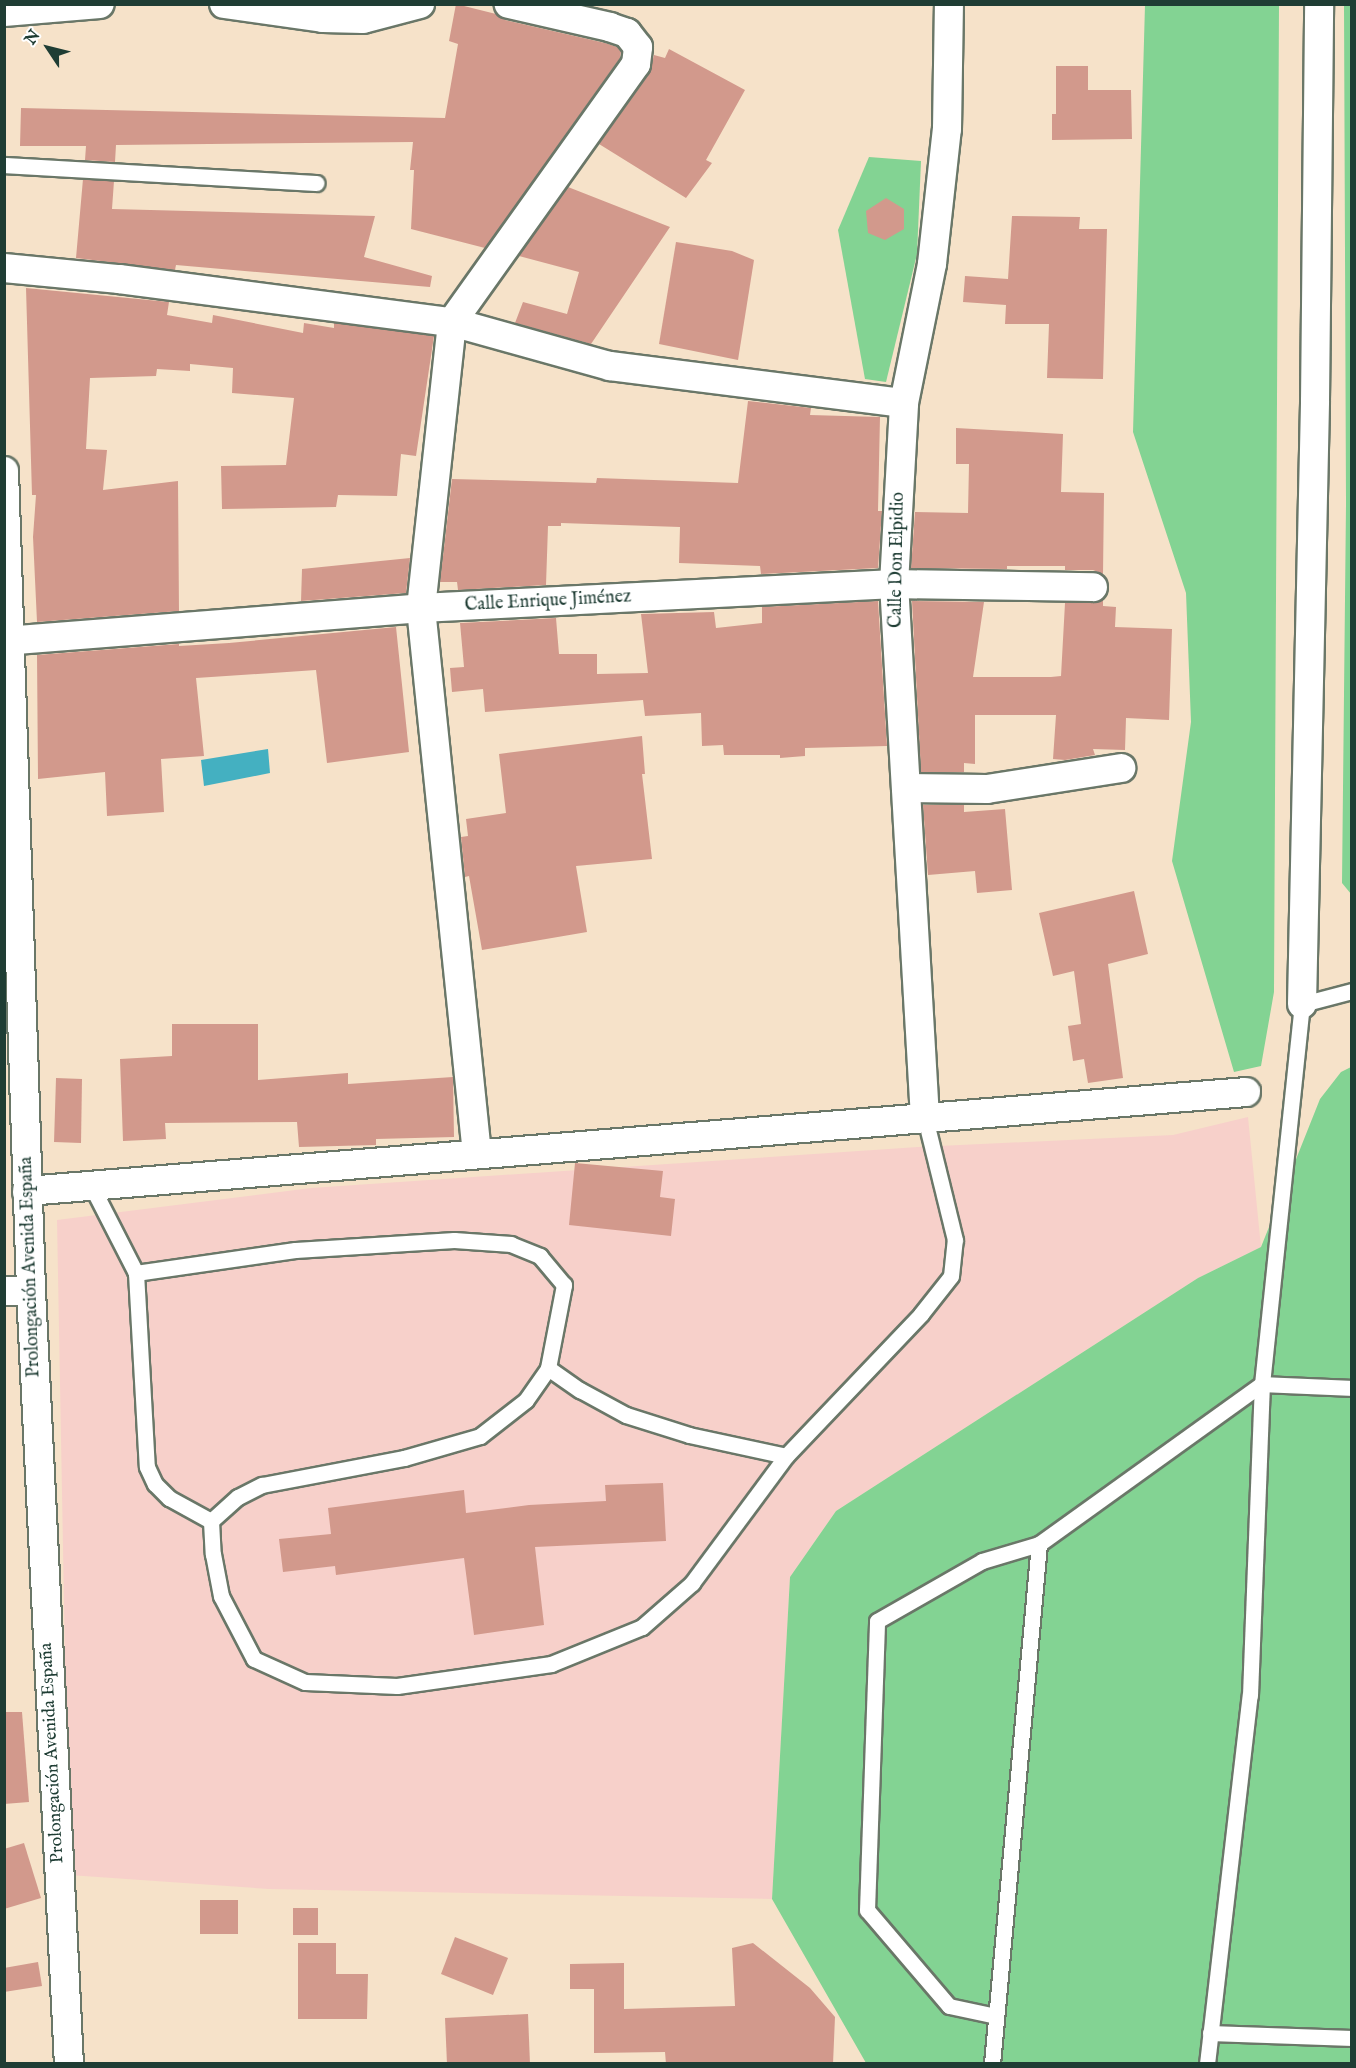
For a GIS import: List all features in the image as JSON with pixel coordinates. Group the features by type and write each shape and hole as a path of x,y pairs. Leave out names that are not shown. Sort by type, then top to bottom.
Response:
{"street":[{"path":"4,12 100,4"},
{"path":"224,4 323,18 363,19 420,4"},
{"path":"477,1154 421,608 452,322 636,64 638,47 627,33 610,27 509,4"},
{"name":"Calle Don Elpidio","path":"925,1118 894,584 904,403 932,264 947,129 949,4"},
{"path":"1302,1004 1315,401 1319,4"},
{"path":"4,268 118,279 452,322 610,366 904,403"},
{"name":"Prolongación Avenida España","path":"4,471 13,1023 27,1191 18,1291 69,2064"},
{"name":"Calle Enrique Jiménez","path":"7,641 421,608 894,584 1092,587"},
{"path":"906,788 987,789 1121,768"},
{"path":"27,1191 1246,1092"}],"lane":[{"path":"4,165 316,183"},
{"path":"1207,2064 1250,1695 1262,1384 1302,1004 1352,992"},
{"path":"211,1521 213,1554 221,1596 254,1659 305,1682 397,1686 550,1664 642,1627 692,1583 786,1456 921,1314 951,1276 955,1240 925,1118"},
{"path":"91,1185 136,1273 147,1467 155,1484 169,1498 211,1521"},
{"path":"136,1273 295,1250 453,1240 511,1244 540,1256 564,1285 548,1368 526,1400 480,1436 404,1458 262,1485 238,1497 211,1521"},
{"path":"548,1368 579,1390 626,1415 689,1435 786,1456"},
{"path":"996,2016 949,2006 867,1910 877,1621 982,1561 1039,1544 1262,1384 1352,1388"},
{"path":"992,2064 1039,1544"},
{"path":"1210,2033 1352,2038"}],"shaded area":[{"path":"1248,1117 1261,1247 1198,1278 836,1511 790,1577 772,1899 269,1889 69,1875 57,1220 311,1188 918,1147 1173,1135"}],"green space":[{"path":"1351,4 1351,894 1342,883 1346,504 1344,5"},
{"path":"1145,5 1279,5 1274,992 1261,1066 1234,1072 1172,861 1191,722 1186,593 1133,432"},
{"path":"869,157 921,161 917,254 886,382 865,379 838,230"},
{"path":"1351,1067 1351,2063 866,2063 772,1899 790,1577 836,1511 1198,1278 1261,1247 1320,1099 1341,1072"}],"water":[{"path":"268,749 270,773 204,786 201,760"}],"building":[{"path":"456,4 496,14 505,20 605,43 617,47 621,52 620,58 485,248 411,229 414,170 410,170 413,142 116,145 115,162 85,160 86,146 20,146 21,108 445,118 458,44 449,41"},
{"path":"669,49 745,90 706,160 712,163 686,198 599,144 649,74 654,55 665,58"},
{"path":"1056,66 1088,66 1088,90 1131,90 1132,139 1052,140 1052,114 1056,114"},
{"path":"83,179 114,181 112,209 375,216 364,257 432,276 430,287 176,265 175,270 76,258"},
{"path":"568,187 670,227 591,344 515,323 523,302 567,314 579,272 519,256"},
{"path":"886,198 904,209 904,229 885,240 868,233 866,211"},
{"path":"1012,216 1080,217 1079,229 1107,229 1103,379 1047,378 1049,324 1005,324 1006,305 963,302 965,276 1008,279"},
{"path":"676,242 732,251 754,260 738,360 659,344"},
{"path":"26,288 169,302 167,315 212,323 213,315 303,333 304,323 334,328 334,323 434,336 416,456 401,454 397,496 338,495 336,507 222,509 221,466 286,465 294,398 232,393 233,368 190,364 190,371 157,369 156,376 90,378 86,449 107,450 103,490 178,481 179,611 37,622 33,537 36,495 32,495"},
{"path":"748,401 811,408 810,415 880,417 878,511 882,511 878,568 761,574 760,566 679,563 680,527 561,523 561,526 548,526 546,585 458,590 457,582 440,582 452,479 596,483 597,478 738,483"},
{"path":"956,428 1063,434 1061,492 1104,493 1103,574 1093,570 1065,570 1065,566 1007,566 1007,569 911,568 915,512 968,513 969,464 956,464"},
{"path":"410,558 406,593 301,601 302,569"},
{"path":"1103,600 1103,606 1116,607 1115,627 1172,629 1169,720 1126,718 1125,750 1093,749 1095,755 1065,760 1053,759 1056,715 975,715 975,764 964,763 964,772 921,772 912,601 984,602 973,677 1051,677 1061,676 1065,603 1093,603"},
{"path":"878,601 887,746 805,748 805,756 780,758 780,755 724,755 723,745 702,746 701,713 645,716 643,700 485,712 483,689 452,692 450,668 464,667 460,623 556,618 559,654 597,654 597,674 648,673 641,614 714,612 716,628 762,623 762,607"},
{"path":"396,627 409,752 327,763 316,670 196,678 204,756 161,759 164,812 107,816 105,772 38,779 37,655 179,644 179,646 229,643"},
{"path":"642,736 645,774 642,774 652,859 576,866 587,932 482,950 469,876 465,877 461,837 468,836 466,819 506,813 499,754"},
{"path":"923,805 964,805 964,812 1005,809 1012,890 977,893 975,871 928,875"},
{"path":"1134,891 1148,954 1108,964 1123,1078 1088,1083 1084,1059 1073,1061 1068,1026 1081,1024 1074,971 1053,976 1039,913"},
{"path":"172,1024 258,1024 258,1080 348,1073 348,1084 453,1077 454,1137 376,1139 376,1145 299,1147 297,1122 165,1123 166,1139 123,1141 120,1059 172,1056"},
{"path":"56,1078 82,1079 81,1143 54,1142"},
{"path":"575,1163 663,1171 660,1197 675,1199 671,1236 569,1225"},
{"path":"663,1483 666,1541 535,1547 544,1625 474,1635 464,1558 336,1575 335,1566 283,1572 279,1539 331,1534 328,1508 464,1490 466,1513 529,1505 606,1501 605,1485"},
{"path":"4,1712 22,1712 29,1802 4,1804"},
{"path":"24,1843 41,1898 4,1909 4,1849"},
{"path":"200,1900 238,1900 238,1934 200,1934"},
{"path":"293,1908 318,1908 318,1935 293,1935"},
{"path":"455,1937 508,1958 493,1995 441,1974"},
{"path":"298,1943 336,1943 336,1974 368,1974 367,2019 298,2019"},
{"path":"753,1943 810,1988 835,2017 833,2064 666,2064 665,2052 594,2053 594,1989 570,1989 570,1964 624,1963 624,2009 735,2006 732,1948"},
{"path":"38,1962 42,1986 4,1992 4,1968"},
{"path":"528,2014 530,2064 447,2064 445,2018"}]}
